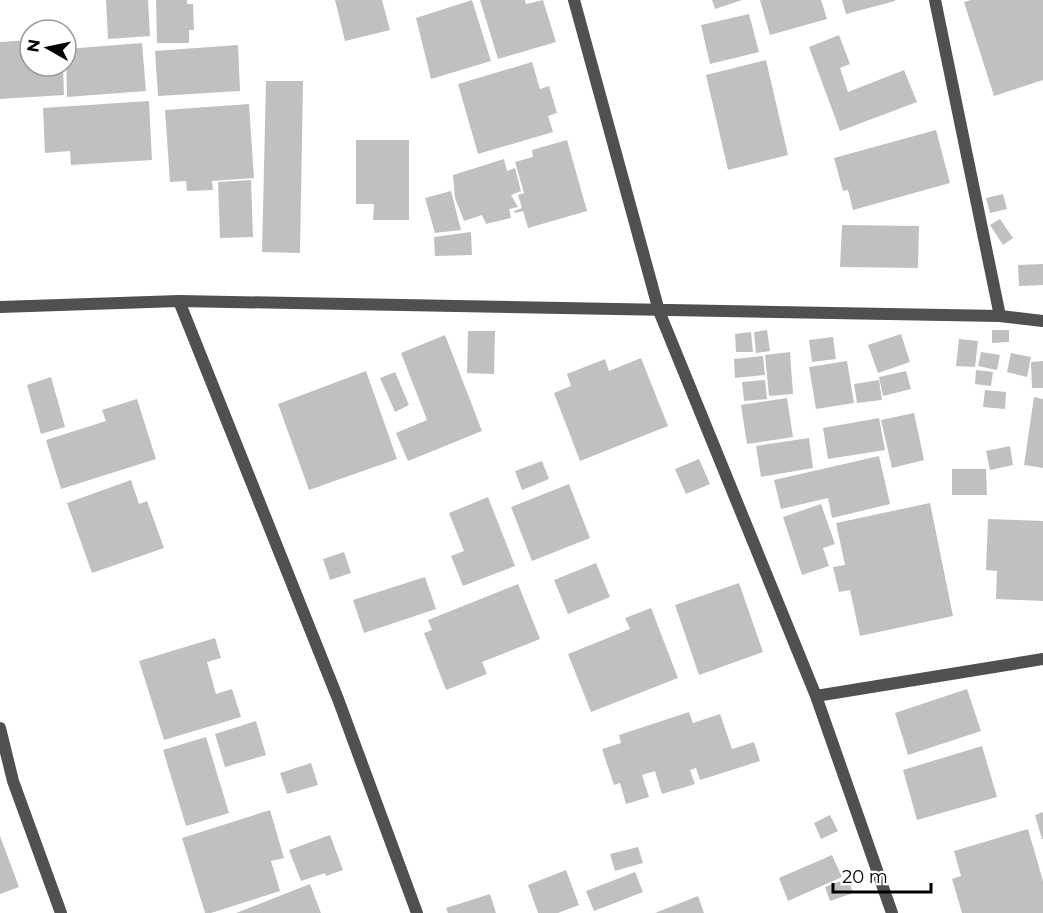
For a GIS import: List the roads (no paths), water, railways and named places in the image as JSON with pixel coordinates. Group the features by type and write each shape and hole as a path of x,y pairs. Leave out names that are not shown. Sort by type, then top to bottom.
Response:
{"street":[{"path":"574,0 659,311 816,696 892,913"},
{"path":"935,0 1000,316"},
{"path":"179,301 338,699 417,913"},
{"path":"0,307 179,301 1000,316 1043,321"},
{"path":"816,696 1043,659"},
{"path":"0,728 14,781 61,913"}]}
